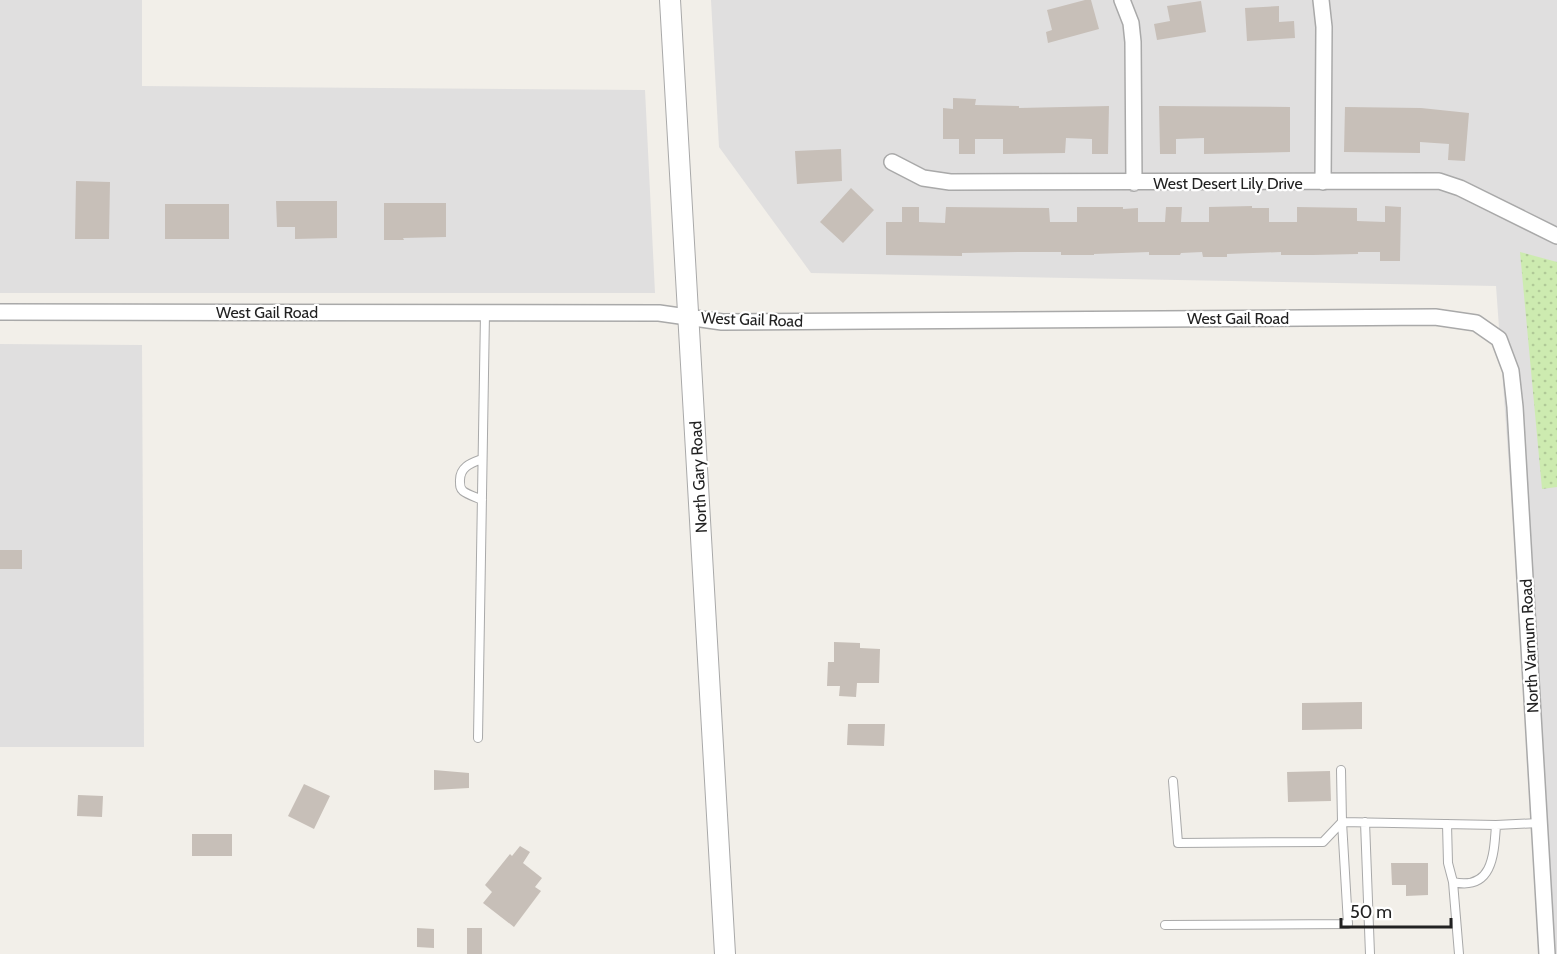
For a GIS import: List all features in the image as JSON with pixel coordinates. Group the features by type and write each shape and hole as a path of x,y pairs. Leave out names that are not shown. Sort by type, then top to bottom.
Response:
{"street":[{"name":"North Gary Road","path":"670,0 725,954"},
{"path":"1122,0 1131,23 1133,42 1134,183"},
{"path":"1321,0 1324,27 1323,182"},
{"name":"West Desert Lily Drive","path":"892,162 923,178 950,182 1439,181 1460,188 1557,236"},
{"name":"West Gail Road","path":"0,312 659,313 723,321 1435,317 1476,323 1500,339"},
{"name":"North Varnum Road","path":"1500,339 1511,371 1515,407 1547,954"}],"lane":[{"path":"478,738 485,313"},
{"path":"482,500 465,492 460,487 459,480 461,472 467,465 483,459"},
{"path":"1165,925 1348,924 1341,770"},
{"path":"1173,781 1178,843 1323,842 1342,822 1496,825 1539,823"},
{"path":"1365,822 1370,954"},
{"path":"1447,824 1448,863 1453,882 1459,954"},
{"path":"1453,882 1463,884 1477,881 1487,873 1493,858 1496,825"}],"shaded area":[{"path":"0,0 142,0 142,86 645,90 655,293 0,293"},
{"path":"711,0 1557,0 1557,954 1544,954 1496,286 811,273 719,147"},
{"path":"0,344 142,345 144,747 0,747"}],"green space":[{"path":"1520,252 1557,262 1557,487 1542,489"}],"building":[{"path":"1091,0 1099,29 1048,43 1046,32 1052,30 1047,10"},
{"path":"1201,1 1206,32 1157,40 1154,24 1170,21 1167,6"},
{"path":"1279,6 1279,22 1294,21 1295,38 1247,41 1245,8"},
{"path":"953,98 976,99 975,105 1019,106 1019,108 1109,106 1108,154 1092,154 1092,139 1066,138 1065,153 1003,154 1003,139 975,139 975,154 959,154 959,139 943,139 943,108 953,109"},
{"path":"1159,106 1290,107 1290,152 1204,154 1204,138 1176,139 1176,154 1160,154"},
{"path":"1345,107 1421,108 1469,113 1465,161 1448,160 1449,144 1420,142 1420,153 1344,152"},
{"path":"841,149 842,181 797,184 795,151"},
{"path":"76,181 110,182 109,239 75,239"},
{"path":"851,188 874,210 843,243 820,222"},
{"path":"276,201 337,201 337,238 295,239 295,227 277,227"},
{"path":"384,203 446,203 446,237 384,240"},
{"path":"165,204 229,204 229,239 165,239"},
{"path":"1252,206 1252,208 1269,208 1269,222 1297,222 1297,207 1357,208 1357,221 1385,222 1385,206 1401,207 1400,261 1380,261 1380,252 1281,255 1281,252 1227,254 1227,257 1203,257 1202,252 1181,253 1180,255 1149,255 1149,252 1061,255 1061,252 1018,252 962,253 962,256 886,255 886,222 902,222 902,207 919,207 919,222 945,223 946,207 1049,208 1050,222 1077,222 1077,207 1138,208 1138,222 1165,222 1166,207 1182,207 1181,222 1209,222 1209,207"},
{"path":"0,550 22,550 22,569 0,569"},
{"path":"834,642 860,643 860,648 880,649 879,683 857,683 856,697 839,696 840,686 827,686 828,662 834,662"},
{"path":"1362,702 1362,729 1302,730 1302,703"},
{"path":"848,724 885,724 884,746 847,745"},
{"path":"434,770 469,773 469,788 434,790"},
{"path":"1330,771 1331,801 1288,802 1287,772"},
{"path":"304,784 330,796 314,829 288,816"},
{"path":"78,795 103,796 102,817 77,816"},
{"path":"192,834 232,834 232,856 192,856"},
{"path":"520,846 530,852 523,863 542,878 535,887 541,891 514,927 483,903 492,892 485,885 510,854 512,856"},
{"path":"1391,863 1428,863 1428,895 1406,896 1406,885 1392,885"},
{"path":"417,928 434,929 434,948 417,947"},
{"path":"467,928 482,928 482,954 467,954"}]}
